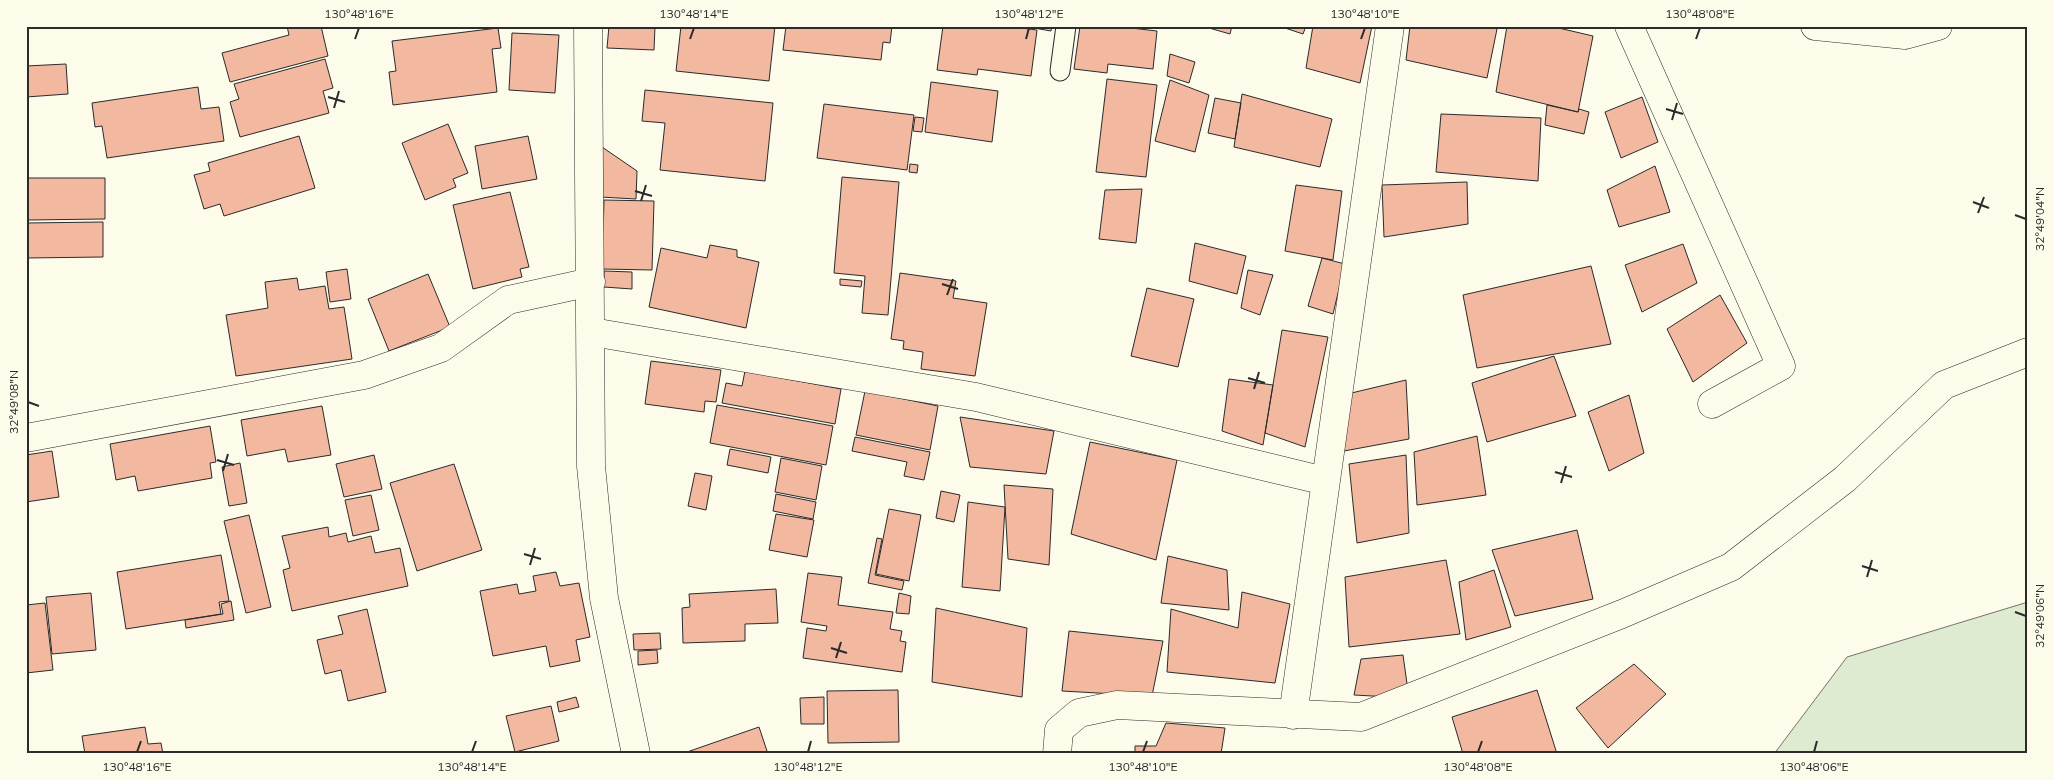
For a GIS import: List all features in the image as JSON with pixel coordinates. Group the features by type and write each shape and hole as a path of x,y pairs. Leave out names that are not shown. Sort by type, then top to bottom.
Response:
{"street":[{"path":"588,26 592,332 591,466 604,598 636,754"},
{"path":"1293,715 1390,26"},
{"path":"1629,26 1781,366 1712,404"},
{"path":"1815,26 1905,36 1938,26"},
{"path":"26,438 364,375 441,348 508,300 591,282"},
{"path":"592,332 976,397 1325,481"},
{"path":"1057,754 1059,730 1079,713 1117,705 1361,717 1622,614 1730,568 1845,479 1944,385 2028,352"}],"lane":[{"path":"1060,71 1066,26"}],"green space":[{"path":"2028,602 2028,754 1774,754 1847,657"}],"building":[{"path":"287,26 321,26 328,56 230,82 222,53 289,35"},
{"path":"609,26 655,26 654,50 607,48"},
{"path":"681,26 775,26 769,81 676,71"},
{"path":"786,26 892,26 890,43 883,42 881,60 783,50"},
{"path":"943,26 1021,26 1021,28 1037,30 1031,76 978,69 977,75 937,70"},
{"path":"1022,26 1052,26 1051,31"},
{"path":"1080,26 1114,26 1157,31 1153,69 1108,64 1107,73 1074,69"},
{"path":"1202,26 1232,26 1230,34"},
{"path":"1279,26 1306,26 1303,34"},
{"path":"1313,26 1372,26 1360,83 1306,68"},
{"path":"1410,26 1486,26 1497,29 1487,78 1406,60"},
{"path":"1507,26 1550,26 1593,36 1578,112 1496,92"},
{"path":"498,28 501,48 492,49 497,92 393,105 389,72 396,71 392,41"},
{"path":"512,33 559,35 555,93 509,90"},
{"path":"1170,54 1195,62 1189,83 1167,76"},
{"path":"325,59 333,88 323,91 329,113 240,137 230,102 239,99 234,84"},
{"path":"66,64 68,94 26,97 26,66"},
{"path":"1107,79 1157,85 1146,177 1096,172"},
{"path":"1170,80 1209,95 1195,152 1155,141"},
{"path":"931,82 998,91 992,142 925,132"},
{"path":"198,87 201,109 219,107 224,141 107,158 102,126 95,127 92,103"},
{"path":"645,90 773,103 765,181 660,170 665,123 642,121"},
{"path":"1242,94 1332,119 1320,167 1234,147"},
{"path":"1642,97 1658,142 1621,158 1605,112"},
{"path":"1215,98 1241,103 1235,139 1208,133"},
{"path":"824,104 914,115 907,170 817,158"},
{"path":"1547,105 1578,112 1579,109 1589,112 1584,134 1545,125"},
{"path":"1441,114 1541,118 1538,181 1436,172"},
{"path":"915,117 924,118 922,132 913,131"},
{"path":"448,124 468,173 453,179 456,187 425,200 402,143"},
{"path":"299,136 315,188 224,216 220,204 204,209 194,175 210,171 208,163"},
{"path":"528,136 537,179 482,189 475,146"},
{"path":"602,147 637,171 636,199 600,197"},
{"path":"910,164 918,165 917,173 909,172"},
{"path":"1655,166 1670,212 1619,227 1607,190"},
{"path":"842,177 899,182 888,315 862,313 865,276 834,273"},
{"path":"28,178 105,178 105,219 28,220"},
{"path":"1467,182 1468,224 1384,237 1382,185"},
{"path":"1296,185 1342,191 1333,260 1285,251"},
{"path":"1142,189 1136,243 1099,239 1105,190"},
{"path":"510,192 529,267 520,269 522,277 473,289 453,205"},
{"path":"604,200 654,201 652,270 602,269"},
{"path":"103,222 103,257 26,258 26,223"},
{"path":"1195,243 1246,256 1237,294 1189,281"},
{"path":"1683,244 1697,283 1642,312 1625,265"},
{"path":"710,245 737,250 737,257 759,262 746,328 649,307 661,248 707,258"},
{"path":"1322,258 1345,264 1333,314 1308,306"},
{"path":"1591,266 1611,344 1477,368 1463,295"},
{"path":"347,269 351,299 330,302 326,272"},
{"path":"1248,270 1273,275 1260,315 1241,308"},
{"path":"604,271 632,272 632,289 604,287"},
{"path":"900,273 956,281 953,298 987,303 975,376 921,369 923,352 903,349 904,341 891,339"},
{"path":"428,274 450,327 389,351 368,299"},
{"path":"297,278 299,290 325,286 329,309 344,307 352,359 236,376 226,315 268,308 265,282"},
{"path":"840,279 862,281 861,287 840,285"},
{"path":"1147,288 1194,299 1178,367 1131,356"},
{"path":"1720,295 1747,343 1693,382 1667,329"},
{"path":"1282,330 1328,337 1305,447 1265,433"},
{"path":"1554,356 1576,416 1487,442 1472,383"},
{"path":"651,361 721,370 716,402 705,401 704,412 645,404"},
{"path":"745,371 841,389 835,424 722,403 726,383 742,386"},
{"path":"1229,379 1273,385 1263,445 1222,431"},
{"path":"1406,380 1409,439 1344,451 1343,395"},
{"path":"865,391 938,406 930,450 856,435"},
{"path":"1629,395 1644,453 1609,471 1588,412"},
{"path":"717,405 833,426 826,465 710,443"},
{"path":"322,406 331,455 288,462 285,449 247,456 241,420"},
{"path":"960,417 1054,431 1046,474 970,467"},
{"path":"210,426 216,462 210,463 212,478 138,491 135,476 116,480 110,444"},
{"path":"1477,436 1486,495 1417,505 1414,452"},
{"path":"855,437 930,452 924,480 904,476 907,462 852,451"},
{"path":"1090,442 1177,460 1156,560 1071,534"},
{"path":"730,449 771,457 768,473 727,465"},
{"path":"52,451 59,497 26,502 26,455"},
{"path":"374,455 382,489 344,497 336,464"},
{"path":"1406,455 1409,533 1357,543 1349,464"},
{"path":"781,458 822,466 816,500 775,492"},
{"path":"240,463 247,503 229,506 222,467"},
{"path":"454,464 482,550 417,571 390,483"},
{"path":"695,473 712,476 706,510 688,506"},
{"path":"1004,485 1053,489 1049,565 1008,559"},
{"path":"941,491 960,495 954,522 936,518"},
{"path":"776,494 816,502 813,519 773,511"},
{"path":"371,495 379,530 353,536 345,500"},
{"path":"968,502 1005,507 1000,591 962,587"},
{"path":"889,509 921,515 909,581 876,574"},
{"path":"776,514 814,520 807,557 769,550"},
{"path":"249,515 271,607 246,613 224,521"},
{"path":"328,527 329,537 346,533 348,542 371,536 375,553 400,548 408,586 292,611 283,570 290,568 282,536"},
{"path":"1577,530 1593,599 1515,616 1492,550"},
{"path":"877,538 882,539 875,575 904,581 902,590 868,583"},
{"path":"221,555 229,601 219,602 221,614 126,629 117,572"},
{"path":"1168,556 1227,570 1229,610 1161,603"},
{"path":"1446,560 1460,634 1349,647 1345,577"},
{"path":"1494,570 1511,627 1466,640 1459,582"},
{"path":"556,572 560,586 579,583 590,637 576,640 580,661 550,667 546,646 493,656 480,591 517,584 519,594 536,591 533,576"},
{"path":"808,573 842,577 838,605 893,612 890,629 902,631 900,641 906,642 902,672 803,658 807,628 826,631 827,626 801,622"},
{"path":"776,589 778,623 745,624 745,641 683,643 682,608 690,607 689,594"},
{"path":"1242,592 1290,604 1275,683 1167,672 1171,609 1238,628"},
{"path":"91,593 96,650 52,654 46,597"},
{"path":"899,593 911,596 909,614 896,613"},
{"path":"231,601 234,620 186,628 185,620 223,614 221,604"},
{"path":"45,603 53,670 26,673 26,605"},
{"path":"936,608 1027,628 1022,697 932,682"},
{"path":"367,609 386,692 348,701 341,670 325,674 317,640 343,634 338,616"},
{"path":"1069,631 1163,641 1152,696 1062,691"},
{"path":"660,633 661,649 634,650 633,634"},
{"path":"657,650 658,663 638,665 638,651"},
{"path":"1403,655 1409,698 1354,695 1361,659"},
{"path":"1634,664 1666,694 1608,748 1576,708"},
{"path":"898,690 899,742 828,743 827,691"},
{"path":"1537,690 1557,754 1463,754 1452,717"},
{"path":"576,697 579,707 559,712 557,702"},
{"path":"824,697 824,724 801,724 800,698"},
{"path":"551,706 559,741 515,752 506,716"},
{"path":"1166,723 1225,728 1221,754 1135,754 1135,746 1156,746"},
{"path":"145,727 148,744 161,743 163,754 85,754 82,736"},
{"path":"759,727 768,754 688,754 687,752"}]}
